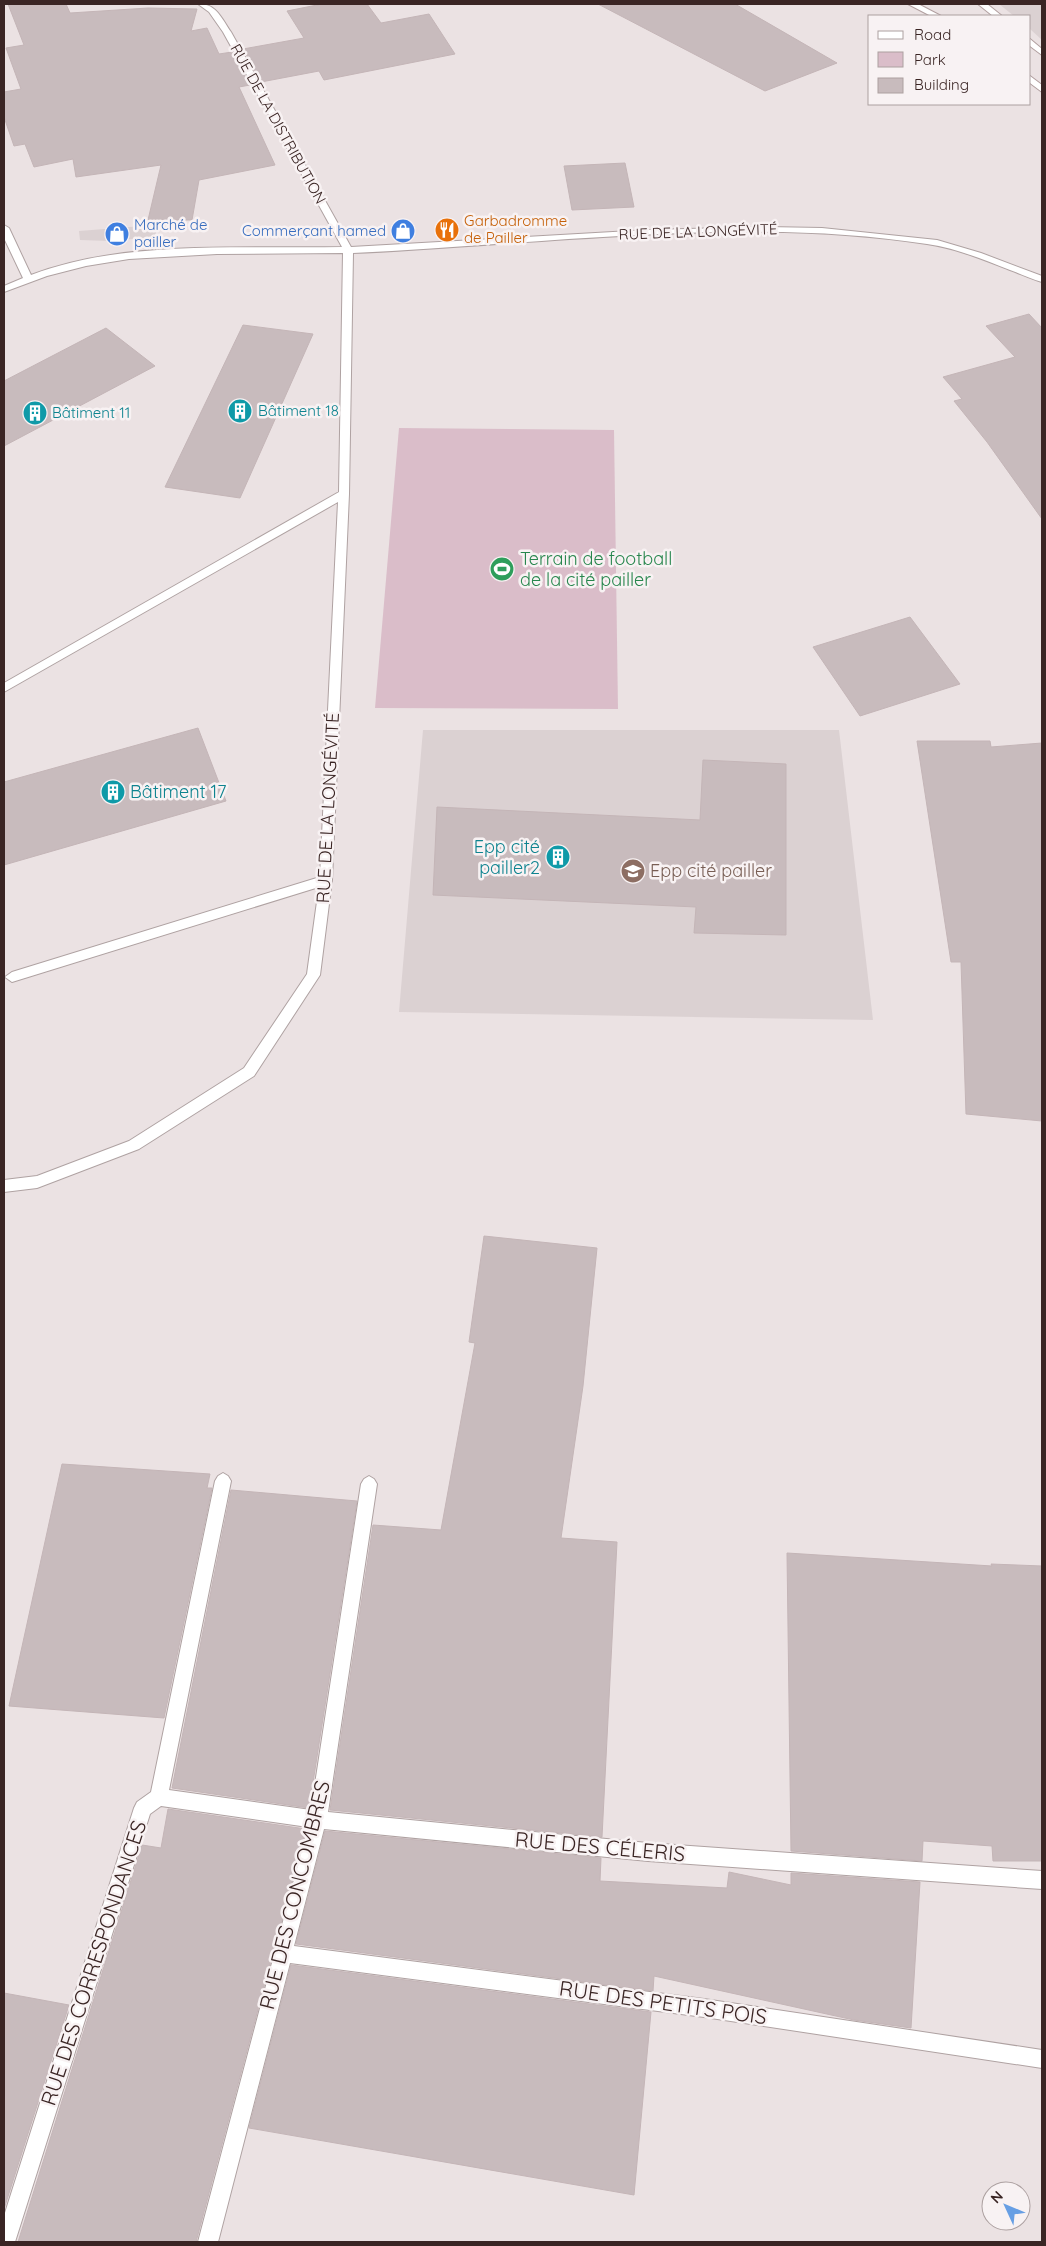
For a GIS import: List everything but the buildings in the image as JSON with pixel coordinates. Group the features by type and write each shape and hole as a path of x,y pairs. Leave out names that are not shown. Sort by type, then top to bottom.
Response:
{"street":[{"name":"RUE DE LA DISTRIBUTION","path":"202,4 212,10 227,32 348,250"},
{"path":"912,4 935,15"},
{"path":"982,4 997,15"},
{"path":"1031,43 1042,53"},
{"path":"1031,80 1042,89"},
{"path":"4,228 27,278"},
{"name":"RUE DE LA LONGÉVITÉ","path":"4,289 27,278 92,262 145,256 235,251 348,250 686,231 790,230 863,233 936,243 996,260 1042,279"},
{"name":"RUE DE LA LONGÉVITÉ","path":"4,1186 37,1182 134,1145 249,1072 313,975 326,880 344,494 348,250"},
{"path":"4,688 344,494"},
{"path":"12,978 326,880"},
{"path":"159,1797 223,1481"},
{"name":"RUE DES CONCOMBRES","path":"208,2242 282,1952 318,1820 369,1484"},
{"name":"RUE DES CÉLERIS","path":"159,1797 318,1820 648,1852 1042,1880"},
{"name":"RUE DES CORRESPONDANCES","path":"5,2242 143,1808 159,1797"},
{"name":"RUE DES PETITS POIS","path":"282,1952 694,2007 1042,2059"}],"shaded area":[{"path":"999,4 1042,4 1042,40 1031,30 1031,15 1013,15"},
{"name":"Marché de pailler","path":"155,225 156,237 109,241 80,240 79,231"},
{"name":"Epp cité pailler","path":"423,730 839,730 873,1020 399,1012"}],"green space":[{"name":"Terrain de football de la cité pailler","path":"399,428 614,430 618,709 375,708"}],"place":[{"name":"Garbadromme de Pailler","path":"447,230"},
{"name":"Commerçant hamed","path":"403,231"},
{"name":"Marché de pailler","path":"117,234"},
{"name":"Bâtiment 18","path":"240,411"},
{"name":"Bâtiment 11","path":"35,413"},
{"name":"Terrain de football de la cité pailler","path":"502,569"},
{"name":"Bâtiment 17","path":"113,792"},
{"name":"Epp cité pailler2","path":"558,857"},
{"name":"Epp cité pailler","path":"633,871"}]}
